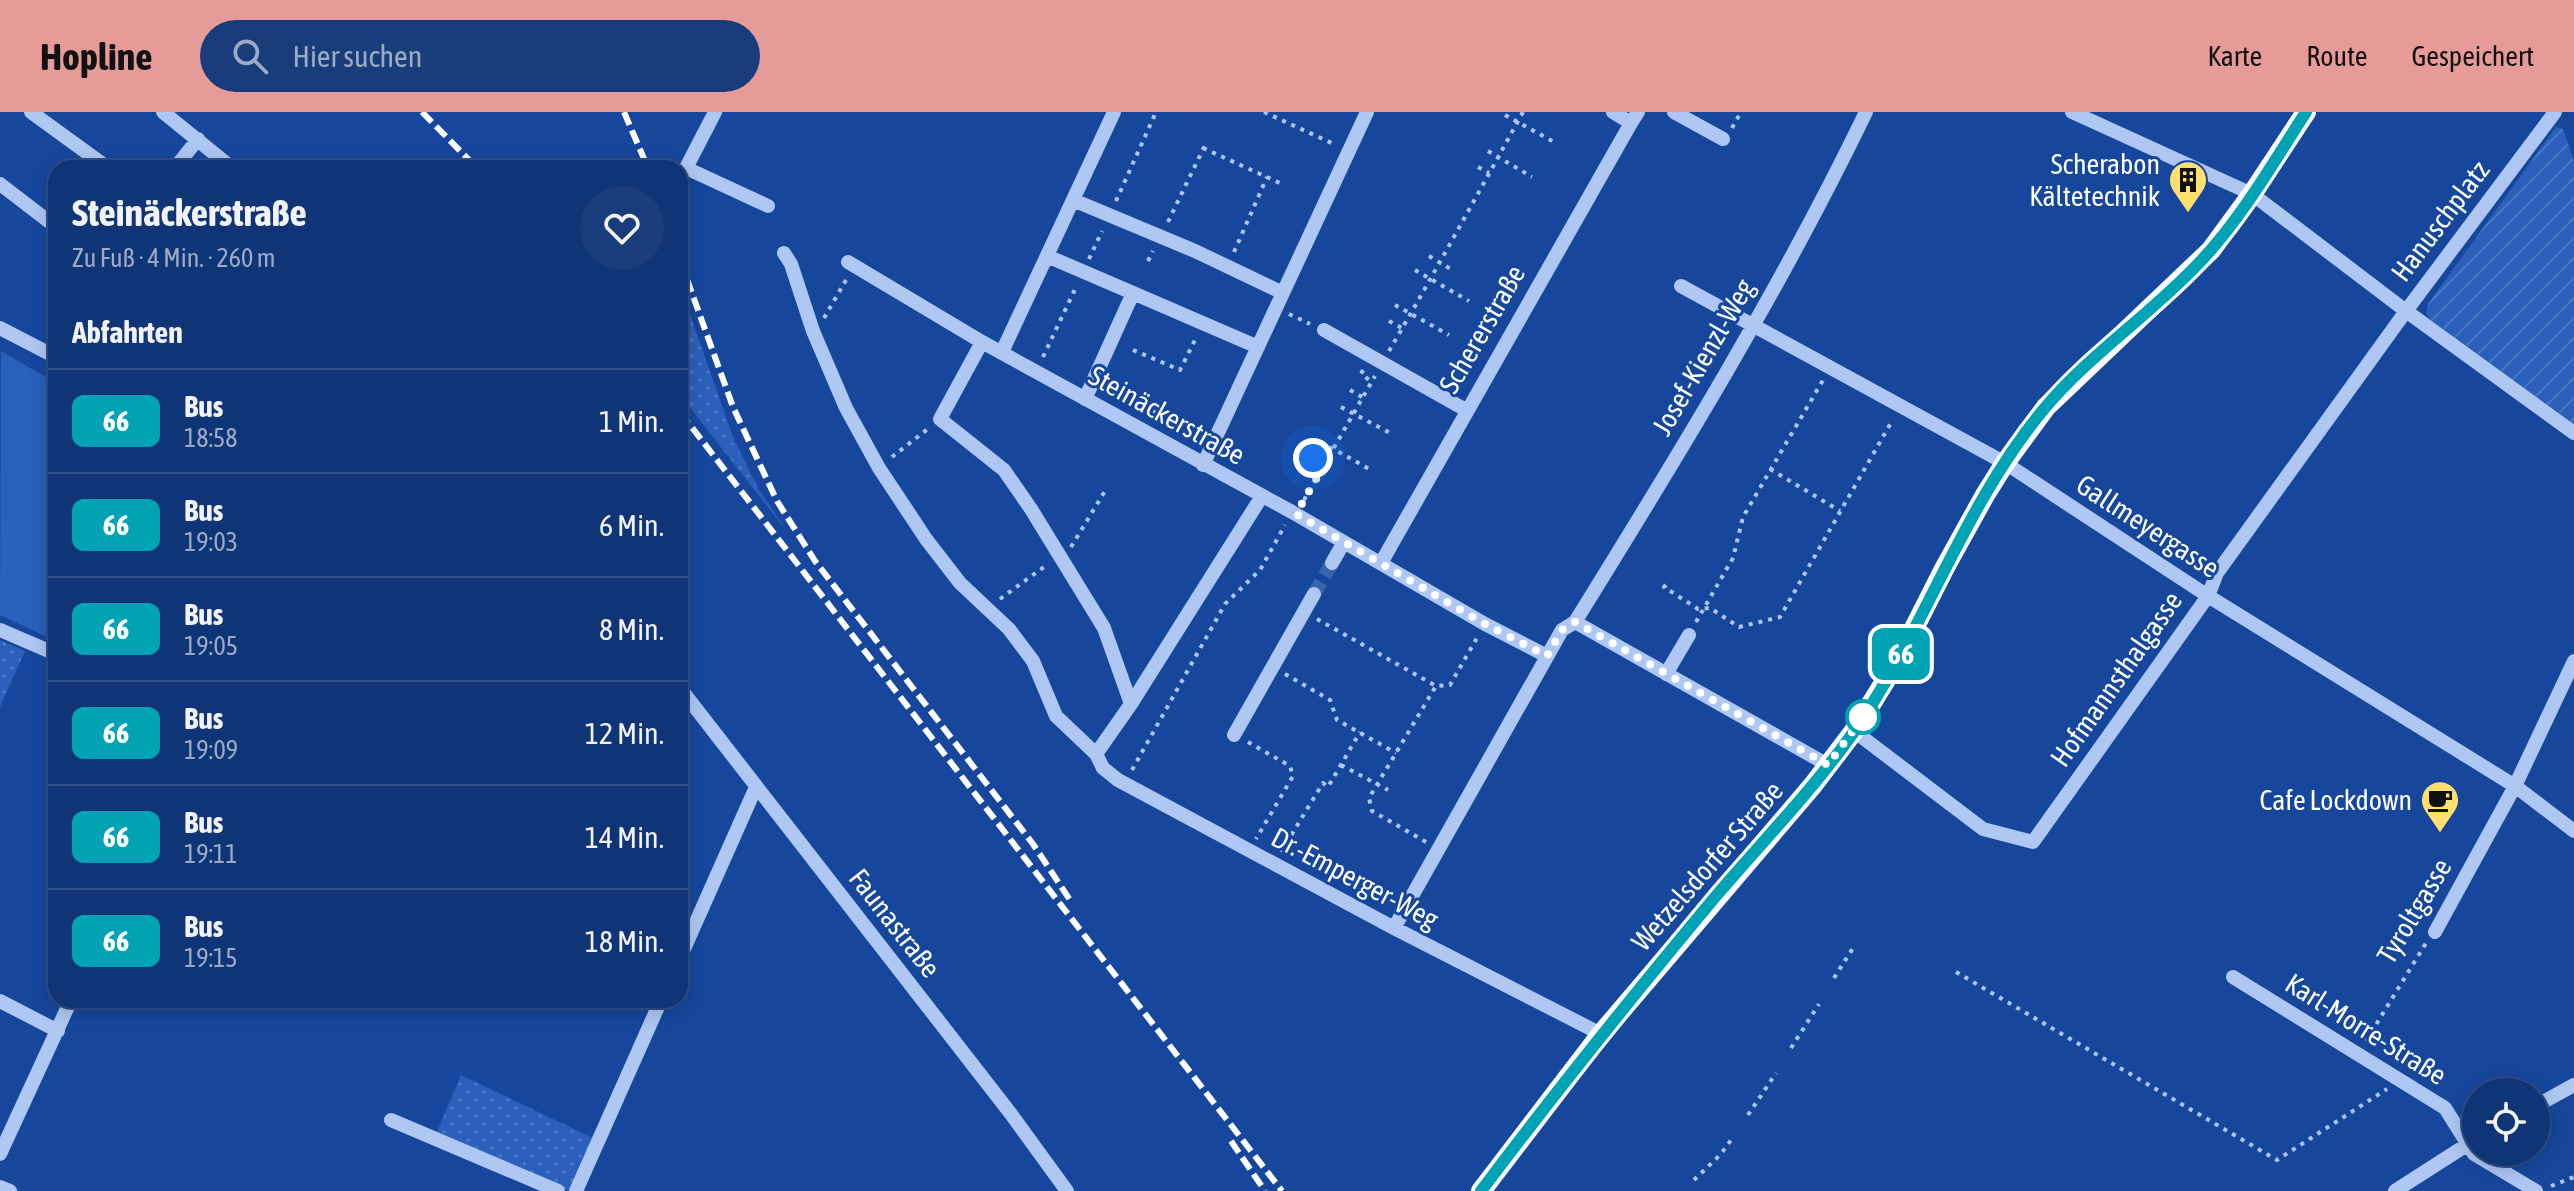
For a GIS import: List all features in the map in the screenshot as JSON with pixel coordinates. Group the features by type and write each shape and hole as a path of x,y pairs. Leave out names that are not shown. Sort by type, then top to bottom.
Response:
{"main road":[{"name":"Wetzelsdorfer Straße","path":"1481,1191 1601,1034 1854,731 1897,662 1956,545 2005,463 2046,407 2204,258 2252,194 2306,112"}],"street":[{"path":"31,112 97,160"},
{"path":"163,112 223,160"},
{"path":"688,164 715,112"},
{"path":"1002,352 1114,112"},
{"path":"1203,465 1367,112"},
{"name":"Schererstraße","path":"1381,563 1635,117 1613,112"},
{"path":"1674,112 1723,139"},
{"name":"Josef-Kienzl-Weg","path":"1575,622 1753,324 1831,184 1866,112"},
{"path":"2072,112 2252,194 2406,311"},
{"name":"Hanuschplatz","path":"2555,112 2406,311 2574,433"},
{"path":"181,160 198,139"},
{"path":"688,169 768,206"},
{"path":"0,184 48,221"},
{"path":"1073,200 1283,293"},
{"name":"Dr.-Emperger-Weg","path":"784,253 791,264 813,331 846,408 879,468 926,539 960,583 1009,629 1033,661 1056,716 1099,761 1125,783 1249,851 1601,1034"},
{"path":"1047,256 1258,347"},
{"name":"Steinäckerstraße","path":"851,264 982,342 1547,656"},
{"name":"Gallmeyergasse","path":"1681,286 2005,463 2208,596 2515,786 2574,831"},
{"path":"1085,399 1133,293"},
{"name":"Hofmannsthalgasse","path":"1854,731 1983,829 2033,842 2208,596 2217,573 2406,311"},
{"path":"0,328 48,348"},
{"path":"1324,330 1466,410"},
{"path":"982,342 940,419 1004,470 1031,509 1104,628 1131,704"},
{"path":"1099,761 1131,704 1262,496"},
{"path":"1332,563 1344,542"},
{"path":"1234,735 1314,594"},
{"path":"1394,928 1562,630 1575,622 1828,765"},
{"path":"0,630 48,651"},
{"path":"1666,674 1689,635"},
{"name":"Tyroltgasse","path":"2435,932 2515,786 2574,661"},
{"name":"Faunastraße","path":"688,698 1011,1114 1067,1191"},
{"path":"688,940 756,787"},
{"name":"Karl-Morre-Straße","path":"2233,977 2445,1108 2462,1130"},
{"path":"0,1001 58,1031"},
{"path":"0,1154 68,1008"},
{"path":"576,1191 657,1008"},
{"path":"2550,1098 2574,1085"},
{"path":"391,1120 558,1191"},
{"path":"2395,1191 2462,1147"},
{"name":"Karl-Morre-Straße","path":"2495,1166 2539,1191"},
{"path":"0,1187 10,1191"}],"path":[{"path":"1036,372 1156,112"},
{"path":"1264,112 1349,151"},
{"path":"1125,783 1225,604 1260,570 1324,465 1523,112"},
{"path":"1505,115 1554,142"},
{"path":"1148,261 1207,141"},
{"path":"1203,148 1282,184"},
{"path":"1488,151 1532,177"},
{"path":"1478,167 1489,173"},
{"path":"1227,267 1267,177"},
{"path":"1429,256 1454,271"},
{"path":"813,331 817,329 851,264"},
{"path":"1415,270 1469,301"},
{"path":"1395,305 1449,335"},
{"path":"1276,308 1324,330"},
{"path":"1389,321 1402,328"},
{"path":"1133,350 1180,370 1203,323"},
{"path":"1689,635 1733,558 1743,517 1830,367"},
{"path":"1111,385 1139,405 1215,440"},
{"path":"1350,390 1362,397"},
{"path":"1666,585 1664,587 1698,609 1710,608 1739,627 1780,617 1900,406"},
{"path":"1341,407 1392,434"},
{"path":"879,468 940,419"},
{"path":"1321,442 1371,470"},
{"path":"1313,458 1324,465"},
{"path":"1770,469 1840,511"},
{"path":"1305,612 1436,686 1450,685 1485,624"},
{"path":"1273,667 1330,700 1337,720 1396,753"},
{"path":"1436,686 1369,798 1372,811 1438,850"},
{"path":"1274,864 1323,783 1328,787 1360,732"},
{"path":"1234,735 1290,766 1293,776 1249,851"},
{"path":"1341,765 1388,790"},
{"name":"Tyroltgasse","path":"2357,1056 2435,932"},
{"path":"1834,978 1853,948"},
{"path":"1956,972 2277,1160 2399,1081"},
{"path":"1791,1048 1819,1004"},
{"path":"1748,1115 1776,1073"},
{"path":"1694,1180 1731,1140"},
{"path":"2539,1191 2574,1177"}],"shaded area":[{"path":"2556,127 2563,129 2574,161 2574,424 2426,313 2428,304"},
{"path":"688,309 733,437 758,488 786,530 688,405"},
{"path":"1,351 48,378 48,637 0,615"},
{"path":"0,640 25,651 0,707"},
{"path":"461,1075 593,1138 569,1191 436,1134"}],"tunnel":[{"path":"1314,594 1332,563"}],"railway":[{"path":"422,112 469,160"},
{"path":"624,112 645,160"},
{"path":"688,282 733,407 777,501 815,561 1033,844 1072,903"},
{"path":"688,422 1282,1191"},
{"path":"1231,1141 1265,1191"}],"bus line":[{"name":"66","path":"1481,1191 1601,1034 1813,785 1854,731 1897,662 1974,514 2005,463 2046,407 2197,266 2252,194 2306,112"}],"place":[{"name":"Scherabon Kältetechnik","path":"2188,214"},
{"name":"Cafe Lockdown","path":"2440,834"}],"route":[{"path":"1313,458 1324,465 1296,514 1485,624 1547,656 1562,630 1575,622 1828,765 1863,717"}]}
